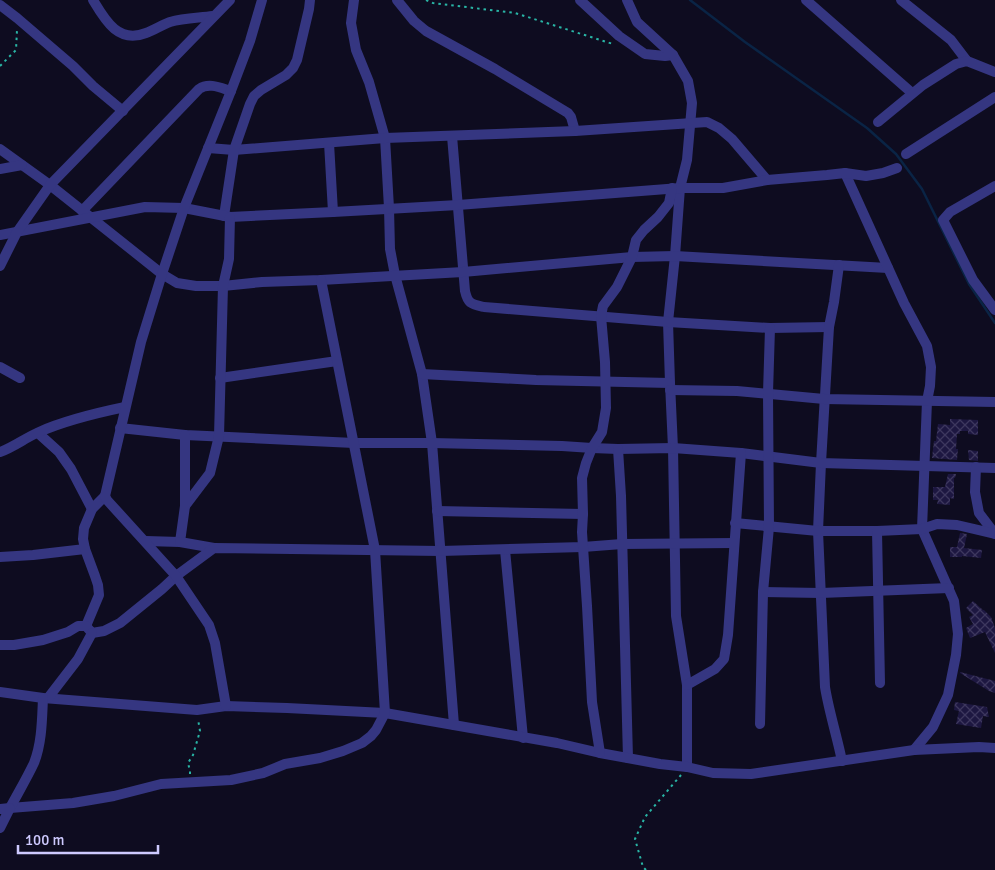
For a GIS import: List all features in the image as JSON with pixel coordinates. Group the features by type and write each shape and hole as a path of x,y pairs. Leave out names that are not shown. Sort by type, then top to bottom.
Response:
{"street":[{"path":"93,0 110,25 122,35 133,37 170,22 213,16"},
{"path":"0,266 17,232 50,185 230,0"},
{"path":"0,828 5,809 34,762 46,698 78,659 89,630 99,594 98,585 85,550 84,528 92,509 105,496 141,342 162,274 184,208 232,92 262,0"},
{"path":"185,506 210,473 219,436 223,286 229,259 227,216 234,150 254,96 286,75 293,68 310,0"},
{"path":"354,0 351,23 356,50 369,82 385,138 390,249 422,374 432,443 454,725"},
{"path":"397,0 414,21 426,31 495,69 568,113 575,131"},
{"path":"580,0 619,36 645,54 673,55"},
{"path":"600,752 592,702 583,547 582,478 592,448 602,432 606,408 601,316 603,306 617,287 632,257 636,240 669,203 676,188 687,160 692,103 688,81 673,55 637,22 627,0"},
{"path":"806,0 912,93"},
{"path":"901,0 951,40 967,61"},
{"path":"0,6 18,18 93,86 123,110"},
{"path":"878,122 912,93 956,64 967,61 995,72"},
{"path":"82,211 199,89 205,85 232,92"},
{"path":"906,154 995,97"},
{"path":"208,148 234,150 329,144 385,138 575,131 706,122 719,128 732,139 767,180"},
{"path":"452,136 463,272 467,299 472,304 484,307 668,322 770,328 829,327"},
{"path":"329,144 333,212"},
{"path":"0,149 50,185 162,274 177,283 196,286 463,272 632,257 675,256 888,268"},
{"path":"0,169 22,165"},
{"path":"0,235 145,207 184,208 227,216 333,212 458,205 676,188 723,188 767,180 845,173 866,176 883,174 897,168"},
{"path":"845,173 904,303 927,346 931,366 927,401 922,528 954,601 958,634 952,681 948,695 933,727 914,750"},
{"path":"995,186 950,212 942,220 973,280 995,310"},
{"path":"676,188 675,256 668,322 673,448 676,616 687,685 687,767"},
{"path":"839,265 829,327 820,463 818,531 825,687 828,709 842,761"},
{"path":"5,809 73,803 114,796 161,784 231,780 263,773 285,764 320,758 342,751 362,743 376,730 385,713 375,550 321,280"},
{"path":"760,724 763,592 769,527 770,456 768,393 770,328"},
{"path":"220,378 337,361"},
{"path":"0,367 20,378"},
{"path":"422,374 606,382 768,393 824,399 995,402"},
{"path":"0,452 38,433 66,422 125,407"},
{"path":"120,428 185,434 354,443 432,443 618,449 673,448 741,453 820,463 995,468"},
{"path":"38,433 65,460 92,509"},
{"path":"180,542 185,506 185,434"},
{"path":"618,449 628,758"},
{"path":"687,685 715,669 724,659 728,635 741,453"},
{"path":"976,467 975,492 979,513 995,534"},
{"path":"105,496 176,576 209,625 215,643 226,706"},
{"path":"438,511 583,514"},
{"path":"736,523 818,531 877,531 922,528 936,524 957,524 995,534"},
{"path":"877,531 880,683"},
{"path":"146,541 180,542 214,548 441,551 622,544 734,543"},
{"path":"0,645 43,640 68,632 78,626 89,630 104,631 120,623 176,576 214,548"},
{"path":"0,557 85,550"},
{"path":"505,550 523,738"},
{"path":"763,592 821,594 948,588"},
{"path":"0,692 46,698 197,710 226,706 385,713 713,773 751,774 914,750 995,748"}],"path":[{"path":"426,0 433,3 515,13 620,46"},
{"path":"0,66 16,50 18,18"},
{"path":"184,783 190,775 188,763 193,755 200,731 197,710"},
{"path":"646,870 643,867 635,839 645,817 687,767"}],"building":[{"path":"950,419 978,420 978,435 968,434 968,431 960,431 960,434 957,434 957,460 932,458 938,424 950,425"},
{"path":"968,450 978,451 978,461 969,460"},
{"path":"948,474 956,474 954,478 954,499 950,498 950,505 937,504 938,500 933,500 933,487 945,487"},
{"path":"960,533 967,534 964,548 982,550 981,558 950,557 950,547 957,547"},
{"path":"973,601 991,617 995,628 995,653 985,632 970,638 966,628 973,624 969,617 973,615 966,608"},
{"path":"960,672 995,681 995,693 989,691"},
{"path":"955,702 987,707 989,717 983,716 981,728 956,724 959,711 954,710"}],"waterway":[{"path":"690,0 745,42 867,128 896,154 922,189 969,284 995,323"}]}
